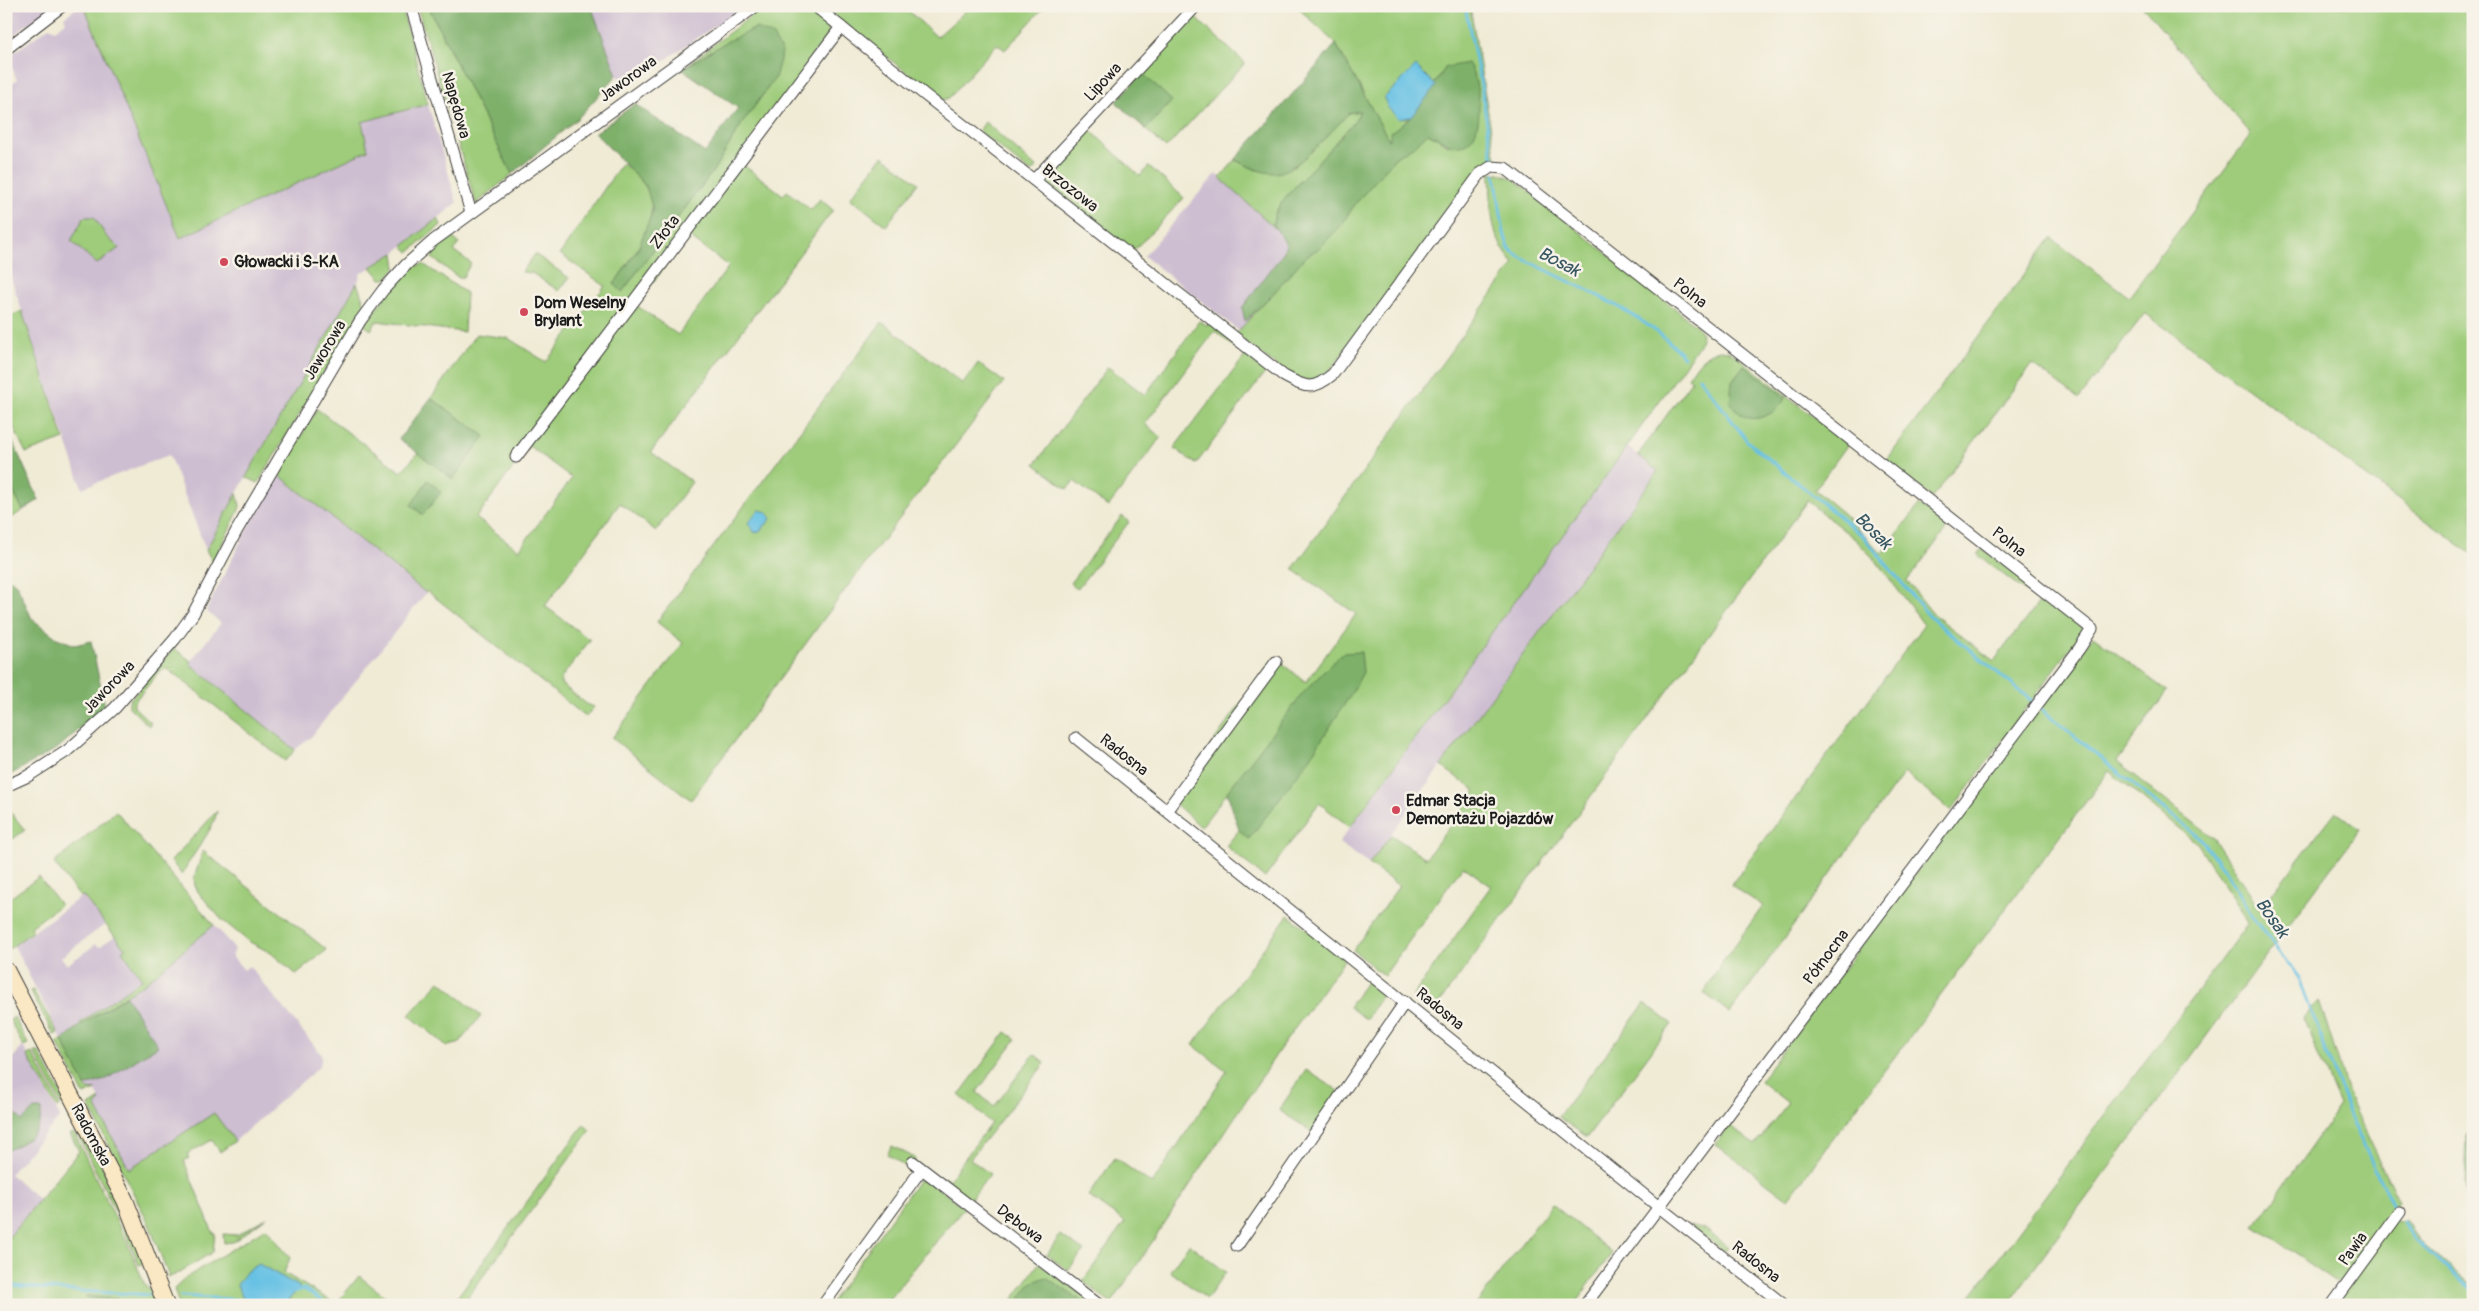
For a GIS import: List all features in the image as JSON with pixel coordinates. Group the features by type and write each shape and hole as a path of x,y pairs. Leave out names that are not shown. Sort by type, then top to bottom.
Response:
{"main road":[{"name":"Radomska","path":"6,970 125,1200 166,1305"}],"street":[{"path":"6,49 62,6"},
{"name":"Napędowa","path":"411,6 471,213"},
{"name":"Jaworowa","path":"6,786 28,776 67,751 115,708 175,639 193,614 237,530 360,321 383,290 407,264 471,213 756,6"},
{"name":"Brzozowa","path":"815,6 1284,376 1310,387"},
{"name":"Lipowa","path":"1034,180 1196,6"},
{"name":"Złota","path":"516,457 841,27"},
{"name":"Polna","path":"1310,387 1322,383 1333,374 1480,174 1491,167 1505,168 2092,629"},
{"name":"Północna","path":"1585,1305 2074,657 2092,629"},
{"path":"1167,810 1276,662"},
{"name":"Radosna","path":"1076,738 1659,1207 1784,1305"},
{"path":"1237,1246 1405,1002"},
{"name":"Dębowa","path":"823,1305 917,1166 1099,1305"},
{"name":"Pawia","path":"2332,1305 2400,1212"}],"shaded area":[{"path":"6,6 47,6 47,9 6,41"},
{"path":"79,6 84,6 180,238 361,122 428,104 457,203 388,258 361,273 355,290 263,446 206,550 169,455 82,488 6,264 6,86 17,80 9,60 13,53 49,27 55,30 63,24 66,21 64,17"},
{"path":"600,6 744,6 627,86 617,75 592,10"},
{"path":"1216,174 1304,255 1239,331 1144,256"},
{"name":"Edmar Stacja Demontażu Pojazdów","path":"1627,447 1658,470 1369,864 1339,843"},
{"path":"279,475 426,593 311,737 295,750 189,663 221,623 206,611 253,517"},
{"path":"82,896 106,924 61,957 67,965 96,944 99,947 115,936 125,949 122,951 145,983 214,925 235,949 232,956 244,970 249,966 322,1055 320,1066 235,1141 214,1113 129,1169 96,1107 100,1099 97,1093 95,1090 87,1089 85,1086 105,1080 81,1025 62,1040 14,946"},
{"path":"23,1046 60,1117 10,1174 40,1200 9,1238 6,1237 6,1066"}],"green space":[{"path":"84,6 401,6 428,104 362,122 368,150 180,238"},
{"path":"417,6 428,6 512,174 476,204"},
{"path":"428,6 591,6 617,75 578,118 512,174"},
{"path":"764,6 804,6 828,25 829,34 742,164 783,195 787,191 811,210 820,199 833,210 651,452 692,482 656,531 620,503 545,606 590,640 561,678 561,684 588,705 594,707 586,717 427,591 426,593 279,475 317,409 401,472 418,453 453,479 484,436 431,398 476,334 508,338 546,362 605,286 560,254 622,163 645,186 650,198 651,210 649,223 637,250 614,284 622,292 713,171 741,125 775,78 726,42 682,69","holes":["688,236 729,266 678,335 636,305","529,446 572,478 519,550 476,518"]},
{"path":"822,6 903,6 937,37 971,6 1045,6 1005,50 997,44 949,98 942,100"},
{"path":"1470,6 1496,160 1485,166 1331,369 1311,380 1293,376 1272,363 1236,334 1305,256 1328,239 1370,185 1395,158 1428,133 1448,145 1446,67 1434,85 1416,66 1408,119 1411,117 1389,141 1336,44 1297,7"},
{"path":"2142,6 2461,6 2473,26 2473,555 2145,313 2079,399 2032,364 1932,498 1886,461 2051,238 2129,297 2251,134"},
{"path":"1195,17 1245,63 1166,148 1116,102"},
{"path":"756,28 773,36 782,52 775,78 741,125 713,171 622,292 614,284 638,249 653,210 646,186 595,133 635,104 705,153 738,108 682,69 726,42"},
{"path":"1336,44 1389,140 1391,132 1411,117 1446,67 1468,63 1478,91 1479,115 1477,127 1474,136 1465,144 1453,146 1428,133 1416,145 1396,157 1356,203 1339,228 1318,249 1305,257 1272,295 1245,321 1242,308 1284,252 1286,244 1273,224 1275,214 1284,199 1354,122 1360,111 1349,113 1304,158 1284,171 1275,173 1264,172 1235,160"},
{"path":"1142,73 1172,101 1146,129 1116,102"},
{"path":"1361,111 1354,122 1284,199 1274,217 1273,221 1276,229 1220,178 1235,160 1256,170 1294,167 1349,113"},
{"path":"985,122 1037,168 1030,172 979,131"},
{"path":"1090,130 1140,176 1149,166 1184,198 1132,252 1046,180"},
{"path":"883,156 918,183 886,226 850,198"},
{"path":"1499,173 1515,180 1698,327 1702,335 1699,345 1627,447 1350,827 1319,803 1265,878 1226,846 1267,796 1242,773 1201,827 1171,800 1274,658 1306,682 1356,614 1294,570 1294,567 1514,264 1500,242 1493,222 1490,174"},
{"path":"84,217 94,217 106,236 119,248 97,264 71,241"},
{"path":"438,218 441,225 409,252 403,246"},
{"path":"453,238 459,243 454,251 471,263 463,277 459,278 431,257 434,255 433,249"},
{"path":"394,253 396,268 386,279 381,279 371,267"},
{"path":"535,254 569,278 559,291 532,273 522,272"},
{"path":"411,264 413,267 423,264 466,293 464,332 377,321 371,330 364,325"},
{"path":"357,283 365,305 258,483 246,477"},
{"path":"22,311 64,439 26,453 6,412 6,318"},
{"path":"1199,321 1207,325 1211,324 1254,357 1253,363 1257,366 1261,363 1268,369 1196,464 1174,448 1245,356 1215,331 1145,424 1161,437 1108,507 1074,481 1067,489 1035,464 1108,367 1145,395"},
{"path":"882,322 963,384 978,363 1004,382 851,582 691,800 612,738 683,643 657,622"},
{"path":"1720,350 1728,351 1739,358 1848,444 1815,490 1844,514 1882,554 1919,505 1948,527 1907,581 1933,614 1994,661 2039,602 1978,555 1982,549 2082,627 2082,632 1951,811 1904,773 1730,1013 1704,993 1717,970 1763,906 1731,885 1924,625 1877,562 1856,540 1807,501 1432,1013 1413,996 1491,886 1463,866 1384,976 1353,950 1399,886 1369,864 1391,835 1426,858 1476,791 1441,766 1658,471 1638,455 1692,380 1688,377 1695,368 1705,356"},
{"path":"1744,365 1785,397 1780,406 1770,414 1759,418 1749,418 1741,414 1730,403 1732,381"},
{"path":"431,398 485,436 453,479 399,439"},
{"path":"6,427 39,500 23,510 6,479"},
{"path":"6,479 23,510 6,522"},
{"path":"428,480 441,492 423,515 411,505"},
{"path":"237,493 240,506 238,512 213,562 206,550"},
{"path":"1122,516 1129,522 1077,589 1070,583"},
{"path":"10,579 17,585 32,619 57,638 75,645 91,641 105,707 58,748 6,777 6,584"},
{"path":"2093,636 2167,691 2117,762 2213,838 2260,909 2336,811 2360,829 2007,1305 1964,1305 2248,923 2198,844 2109,771 1788,1199 1715,1144 1730,1125 1755,1145 1788,1103 1760,1081"},
{"path":"174,648 191,661 190,664 295,750 285,761 168,669 161,670 134,702 134,707 151,723 149,726 129,707 129,701"},
{"path":"1361,652 1363,672 1353,691 1308,761 1249,839 1239,830 1227,792 1303,693 1342,653"},
{"path":"6,807 25,830 6,844"},
{"path":"116,811 214,925 145,983 81,1025 80,1023 142,979 122,951 125,949 83,896 80,897 54,863"},
{"path":"217,811 212,826 182,875 171,861"},
{"path":"203,851 327,950 296,974 271,953 248,941 221,919 195,886 194,878"},
{"path":"39,877 60,905 31,927 33,931 9,949 6,943 6,901"},
{"path":"1288,915 1345,959 1280,1049 1111,1304 1083,1281 1125,1222 1088,1196 1115,1158 1152,1184 1227,1071 1193,1045"},
{"path":"440,981 481,1016 458,1044 447,1046 409,1015"},
{"path":"1366,982 1383,994 1366,1019 1349,1007"},
{"path":"33,990 58,1033 54,1035 30,991"},
{"path":"126,996 158,1046 105,1080 85,1086 62,1040 81,1025"},
{"path":"2319,1000 2351,1102 2399,1202 2389,1215 2398,1222 2406,1221 2420,1241 2473,1286 2473,1305 2327,1305 2341,1285 2255,1226 2340,1106 2303,1019"},
{"path":"1645,1003 1672,1024 1587,1137 1558,1117"},
{"path":"14,1017 28,1044 23,1046 10,1020"},
{"path":"1006,1032 1016,1039 977,1092 994,1107 1034,1054 1045,1063 970,1159 990,1174 971,1199 945,1184 943,1177 949,1180 991,1123 959,1095"},
{"path":"62,1040 87,1089 96,1090 84,1095 57,1043"},
{"path":"34,1052 39,1052 66,1103 62,1105"},
{"path":"32,1053 60,1106 57,1108 27,1055"},
{"path":"1306,1070 1339,1091 1312,1132 1279,1110"},
{"path":"100,1099 96,1107 129,1169 214,1113 235,1141 220,1152 212,1140 187,1154 189,1158 184,1161 213,1233 215,1233 213,1252 175,1275 169,1277 149,1224 89,1106"},
{"path":"6,1107 11,1109 22,1121 34,1109 41,1109 41,1118 32,1136 6,1151"},
{"path":"584,1124 590,1131 467,1298 480,1305 449,1305 458,1296"},
{"path":"82,1128 103,1168 144,1263 139,1265 121,1222 76,1131"},
{"path":"2473,1128 2473,1251 2465,1184 2467,1136"},
{"path":"74,1133 126,1240 145,1285 153,1292 157,1305 87,1296 89,1305 6,1305 6,1237 9,1237 79,1151 70,1134"},
{"path":"892,1146 915,1158 913,1174 905,1181 912,1171 887,1154"},
{"path":"924,1180 934,1185 964,1208 884,1305 829,1305 918,1181"},
{"path":"1552,1204 1612,1253 1574,1305 1476,1305"},
{"path":"267,1217 233,1242 224,1243 223,1234 237,1235"},
{"path":"1689,1225 1705,1229 1728,1247 1724,1251"},
{"path":"266,1228 290,1258 284,1273 336,1304 359,1276 396,1305 179,1305 174,1289 187,1277"},
{"path":"1060,1235 1084,1251 1068,1270 1047,1255"},
{"path":"1189,1244 1226,1272 1207,1299 1170,1271"},
{"path":"1039,1263 1095,1305 1009,1305"},
{"path":"1046,1277 1087,1305 1015,1305 1031,1283"},
{"path":"86,1296 147,1302 148,1305 89,1305"}],"water":[{"path":"1416,66 1436,86 1411,117 1399,119 1388,108 1384,98"},
{"path":"759,510 767,512 771,519 761,530 755,533 748,523"},
{"path":"259,1264 300,1287 284,1305 246,1305 237,1285 247,1271"}],"waterway":[{"name":"Bosak","path":"1465,6 1480,80 1493,161"},
{"name":"Bosak","path":"1495,175 1504,233 1509,249 1520,257 1629,313 1668,341 1684,357"},
{"name":"Bosak","path":"1699,377 1748,442 1863,536 1930,617 2032,701"},
{"name":"Bosak","path":"2041,709 2202,840 2226,873 2256,922 2299,978 2352,1121 2393,1206"},
{"name":"Bosak","path":"2403,1222 2415,1240 2473,1290"},
{"path":"6,1285 152,1295"},
{"path":"293,1292 304,1289 328,1305"},
{"path":"181,1296 245,1300"}],"place":[{"name":"Głowacki i S-KA","path":"224,262"},
{"name":"Dom Weselny Brylant","path":"524,312"},
{"name":"Edmar Stacja Demontażu Pojazdów","path":"1396,810"}]}
